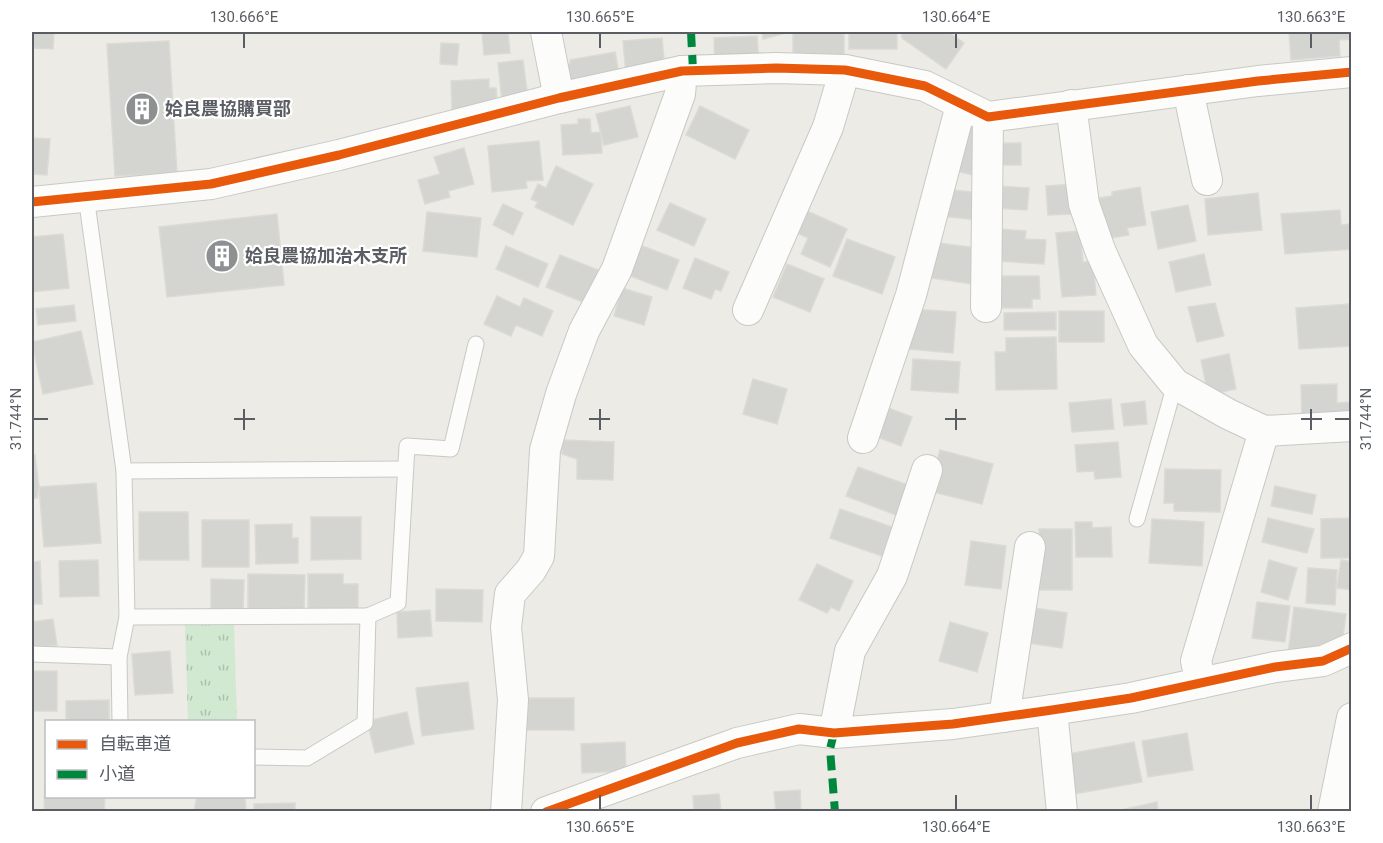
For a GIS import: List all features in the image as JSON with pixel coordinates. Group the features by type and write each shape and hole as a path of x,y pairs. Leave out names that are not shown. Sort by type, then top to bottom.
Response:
{"street":[{"path":"546,32 559,98"},
{"path":"32,202 211,184 339,155 559,98 682,70 776,68 845,70 925,86 988,117 1188,90 1352,72"},
{"path":"506,812 513,700 506,627 510,594 531,570 539,556 545,450 557,406 584,331 617,269 680,94 682,70"},
{"path":"748,309 828,127 845,70"},
{"path":"1188,90 1207,180"},
{"path":"863,438 912,295 961,105"},
{"path":"1071,105 1084,204 1100,250 1143,345 1175,384 1264,431 1352,426"},
{"path":"986,307 988,117"},
{"path":"1201,683 1196,661 1264,431"},
{"path":"834,733 850,651 892,576 927,470"},
{"path":"1004,717 1030,547"},
{"path":"546,812 738,743 799,729 834,733 953,724 1052,710 1131,698 1275,667 1323,661 1352,648"},
{"path":"1052,710 1062,812"},
{"path":"1333,812 1352,718"}],"lane":[{"path":"86,196 124,471 127,617 119,657 120,720"},
{"path":"127,617 368,616 398,603 407,447 451,449 476,345"},
{"path":"1137,519 1175,384"},
{"path":"124,471 405,469"},
{"path":"255,757 307,758 365,723 368,616"},
{"path":"32,654 119,657"}],"green space":[{"path":"234,624 237,720 188,720 185,625"}],"building":[{"path":"32,32 54,32 53,49 32,48"},
{"path":"482,32 508,32 510,53 484,55"},
{"path":"762,32 781,32 782,34 763,39"},
{"path":"793,32 844,32 844,63 793,63"},
{"path":"849,32 897,32 897,49 849,49"},
{"path":"901,32 948,32 964,43 946,69 902,38"},
{"path":"1289,32 1352,32 1352,39 1339,40 1340,56 1291,60"},
{"path":"757,36 759,63 715,65 714,38"},
{"path":"662,38 665,71 626,74 623,41"},
{"name":"姶良農協購買部","path":"169,41 177,173 115,176 107,44"},
{"path":"441,43 459,44 457,65 440,64"},
{"path":"615,52 622,90 562,93 557,67 570,64 570,60"},
{"path":"523,60 528,98 502,101 498,63"},
{"path":"489,79 489,88 496,88 497,109 452,111 451,81"},
{"path":"630,106 638,137 604,145 596,114"},
{"path":"700,106 749,130 735,159 686,135"},
{"path":"578,119 590,119 591,133 601,132 602,153 563,155 561,125 578,124"},
{"path":"964,125 978,128 972,152 979,153 973,175 953,170"},
{"path":"32,138 50,139 47,175 32,174"},
{"path":"539,141 543,180 526,181 527,188 492,192 488,146"},
{"path":"999,143 1021,143 1021,165 999,165"},
{"path":"464,148 474,184 448,191 450,197 425,204 418,180 440,174 434,157"},
{"path":"556,166 593,184 573,225 535,207 538,202 531,199 538,184 546,188"},
{"path":"1074,184 1073,214 1048,215 1046,186"},
{"path":"994,186 1029,188 1027,210 993,208"},
{"path":"1140,187 1146,225 1127,228 1129,235 1106,239 1099,198 1112,196 1112,192"},
{"path":"944,189 979,193 977,220 941,216"},
{"path":"1258,193 1262,230 1208,235 1205,199"},
{"path":"670,203 706,219 694,246 657,230"},
{"path":"503,204 523,213 513,235 493,225"},
{"path":"1188,205 1196,241 1158,249 1151,212"},
{"path":"805,210 847,229 830,267 801,254 808,238 795,232"},
{"path":"1340,210 1341,225 1350,224 1352,249 1285,254 1281,214"},
{"path":"427,212 481,218 477,257 423,251"},
{"name":"姶良農協加治木支所","path":"277,214 284,285 167,297 159,227"},
{"path":"1000,229 1026,231 1025,239 1046,240 1044,264 998,261"},
{"path":"1080,231 1083,262 1093,261 1096,295 1062,297 1056,233"},
{"path":"63,234 69,288 32,292 32,237"},
{"path":"847,239 895,257 882,294 833,276"},
{"path":"931,242 977,248 972,284 926,277"},
{"path":"640,245 679,260 667,290 628,275"},
{"path":"506,246 548,264 538,287 496,269"},
{"path":"1204,254 1211,285 1176,292 1169,262"},
{"path":"560,255 598,270 585,303 546,287"},
{"path":"695,258 729,272 721,291 715,289 711,299 683,288"},
{"path":"787,264 824,279 810,312 773,297"},
{"path":"992,276 1039,276 1040,299 1032,299 1032,308 992,308"},
{"path":"622,288 652,297 644,325 614,316"},
{"path":"497,296 520,307 524,298 553,311 542,336 516,325 511,336 484,324"},
{"path":"1215,303 1224,336 1197,342 1188,307"},
{"path":"1349,304 1352,346 1299,349 1296,308"},
{"path":"74,305 76,321 38,325 36,309"},
{"path":"911,309 956,312 953,353 908,349"},
{"path":"1059,311 1104,311 1104,342 1059,342"},
{"path":"1056,312 1056,330 1004,330 1004,313"},
{"path":"81,331 93,384 43,394 32,342"},
{"path":"1056,337 1057,389 996,390 995,352 1006,352 1006,338"},
{"path":"1229,354 1236,389 1208,395 1201,360"},
{"path":"913,359 960,362 958,393 911,390"},
{"path":"753,379 787,389 777,424 743,414"},
{"path":"1337,384 1337,403 1351,402 1351,419 1302,420 1301,385"},
{"path":"1111,399 1114,429 1072,432 1069,403"},
{"path":"1145,401 1147,424 1124,426 1121,404"},
{"path":"883,406 912,417 901,446 872,435"},
{"path":"562,440 614,442 613,480 577,479 577,459 562,454"},
{"path":"1118,442 1121,477 1095,479 1094,471 1077,472 1075,445"},
{"path":"940,450 993,464 982,504 929,491"},
{"path":"32,455 35,455 39,487 37,498 32,498"},
{"path":"858,467 908,485 896,515 846,496"},
{"path":"1165,469 1221,470 1220,512 1174,511 1174,503 1164,503"},
{"path":"96,483 101,543 44,547 39,487"},
{"path":"1275,486 1316,495 1312,514 1271,506"},
{"path":"840,509 892,527 882,556 830,538"},
{"path":"139,512 188,512 189,560 139,560"},
{"path":"311,517 361,517 361,559 311,560"},
{"path":"1268,518 1314,529 1307,553 1262,542"},
{"path":"1352,518 1352,558 1321,558 1321,519"},
{"path":"1152,519 1204,522 1202,566 1149,563"},
{"path":"202,520 249,520 249,567 202,567"},
{"path":"1075,522 1092,522 1092,528 1111,527 1112,557 1076,557"},
{"path":"292,524 292,538 298,538 298,563 256,564 255,525"},
{"path":"1039,529 1072,529 1072,590 1031,590 1040,559"},
{"path":"971,541 1006,546 1001,589 965,585"},
{"path":"98,560 99,596 60,597 59,561"},
{"path":"1269,560 1297,568 1288,600 1261,592"},
{"path":"1341,560 1352,562 1352,590 1337,588"},
{"path":"40,561 42,604 32,604 32,562"},
{"path":"817,564 853,581 839,611 831,607 827,613 799,600"},
{"path":"1308,568 1337,570 1335,605 1306,603"},
{"path":"248,574 305,575 304,610 248,609"},
{"path":"308,574 343,574 343,584 358,584 358,612 308,612"},
{"path":"211,579 244,580 243,611 211,610"},
{"path":"436,589 483,590 482,622 436,621"},
{"path":"1257,602 1290,606 1285,642 1252,638"},
{"path":"1028,607 1067,613 1062,648 1022,642"},
{"path":"1294,607 1346,614 1341,650 1287,662"},
{"path":"430,610 432,636 398,638 397,612"},
{"path":"53,619 57,645 32,648 32,622"},
{"path":"950,622 988,633 977,672 939,661"},
{"path":"170,651 173,693 135,695 132,654"},
{"path":"32,671 57,671 57,711 32,711"},
{"path":"468,682 474,729 422,736 416,688"},
{"path":"520,698 574,698 574,730 520,730"},
{"path":"109,700 109,720 66,720 66,701"},
{"path":"407,712 414,744 375,753 367,721"},
{"path":"1187,733 1193,770 1148,777 1142,741"},
{"path":"625,742 626,771 582,773 581,744"},
{"path":"1134,742 1142,782 1069,795 1062,755"},
{"path":"45,783 45,798 105,798 104,812 44,812"},
{"path":"800,790 801,812 776,812 774,792"},
{"path":"719,794 721,812 694,812 693,796"},
{"path":"197,798 245,798 246,812 194,812"},
{"path":"1157,802 1158,812 1121,812 1121,810"},
{"path":"295,803 295,812 254,812 254,804"}],"marked path":[{"path":"691,32 693,70"},
{"path":"834,733 830,749 835,812"}],"cycle path":[{"path":"32,202 211,184 339,155 559,98 682,71 776,68 845,70 925,86 988,117 1258,81 1352,72"},
{"path":"546,812 737,743 799,729 834,733 953,724 1052,710 1131,698 1275,667 1323,661 1352,648"}],"place":[{"name":"姶良農協購買部","path":"142,109"},
{"name":"姶良農協加治木支所","path":"222,256"}]}
